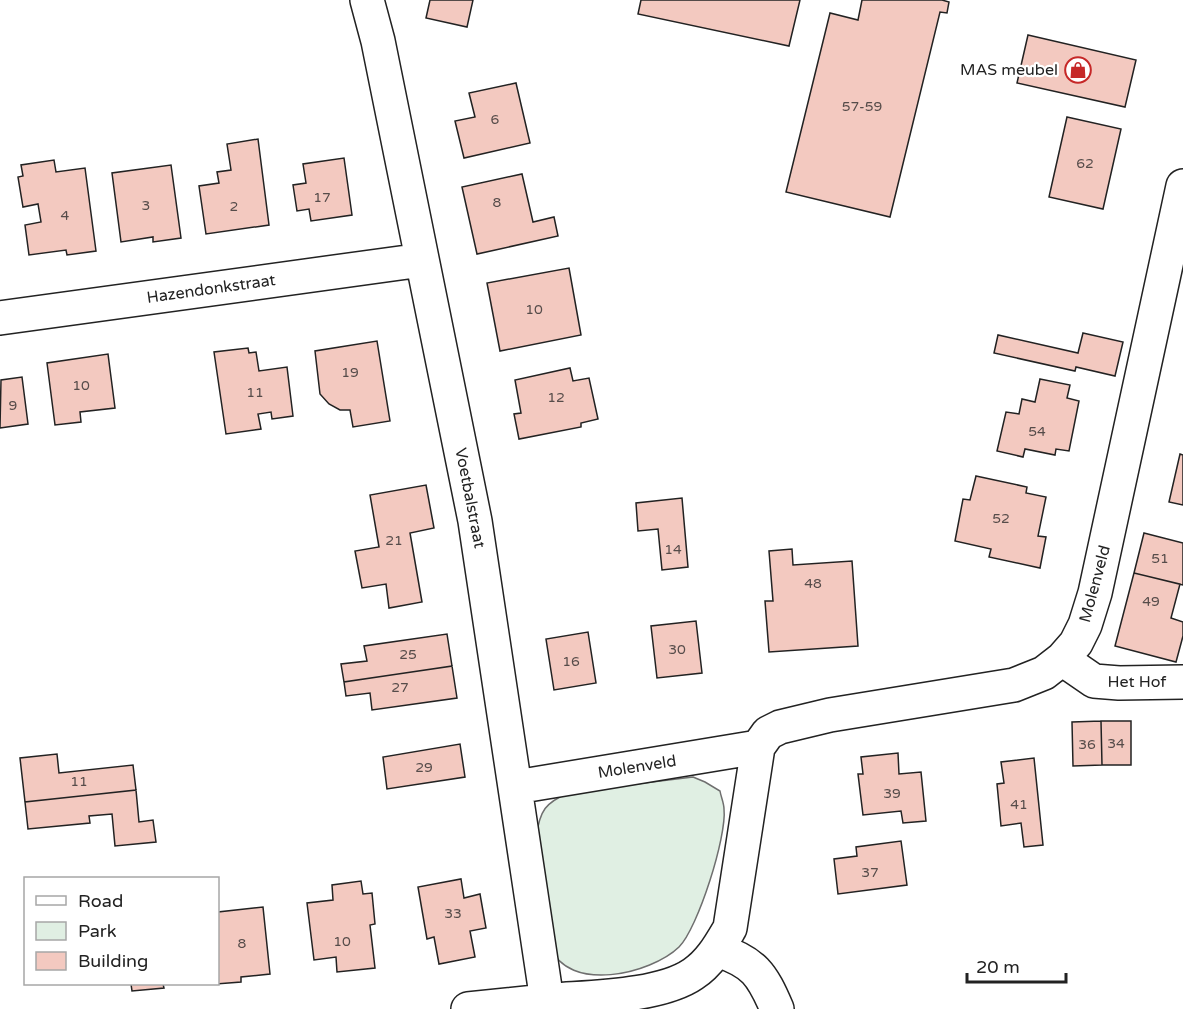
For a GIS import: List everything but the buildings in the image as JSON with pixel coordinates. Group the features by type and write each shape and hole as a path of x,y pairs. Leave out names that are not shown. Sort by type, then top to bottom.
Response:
{"street":[{"name":"Voetbalstraat","path":"367,0 378,41 475,521 547,1001"},
{"name":"Molenveld","path":"516,787 758,747 768,733 780,727 830,715 1014,685 1044,673 1062,659 1076,643 1085,625 1095,593 1183,186"},
{"name":"Hazendonkstraat","path":"0,318 422,260"},
{"name":"Het Hof","path":"1062,659 1094,681 1183,682"},
{"path":"468,1009 615,995 667,986 692,975 703,967 717,950 730,928 758,747"},
{"path":"717,950 731,954 753,967 766,983 777,1009"}],"green space":[{"path":"693,777 720,791 724,807 724,822 710,881 687,937 666,957 650,965 611,975 591,975 574,970 560,961 548,939 536,837 539,820 545,808 570,792"}],"place":[{"name":"MAS meubel","path":"1078,70"}]}
